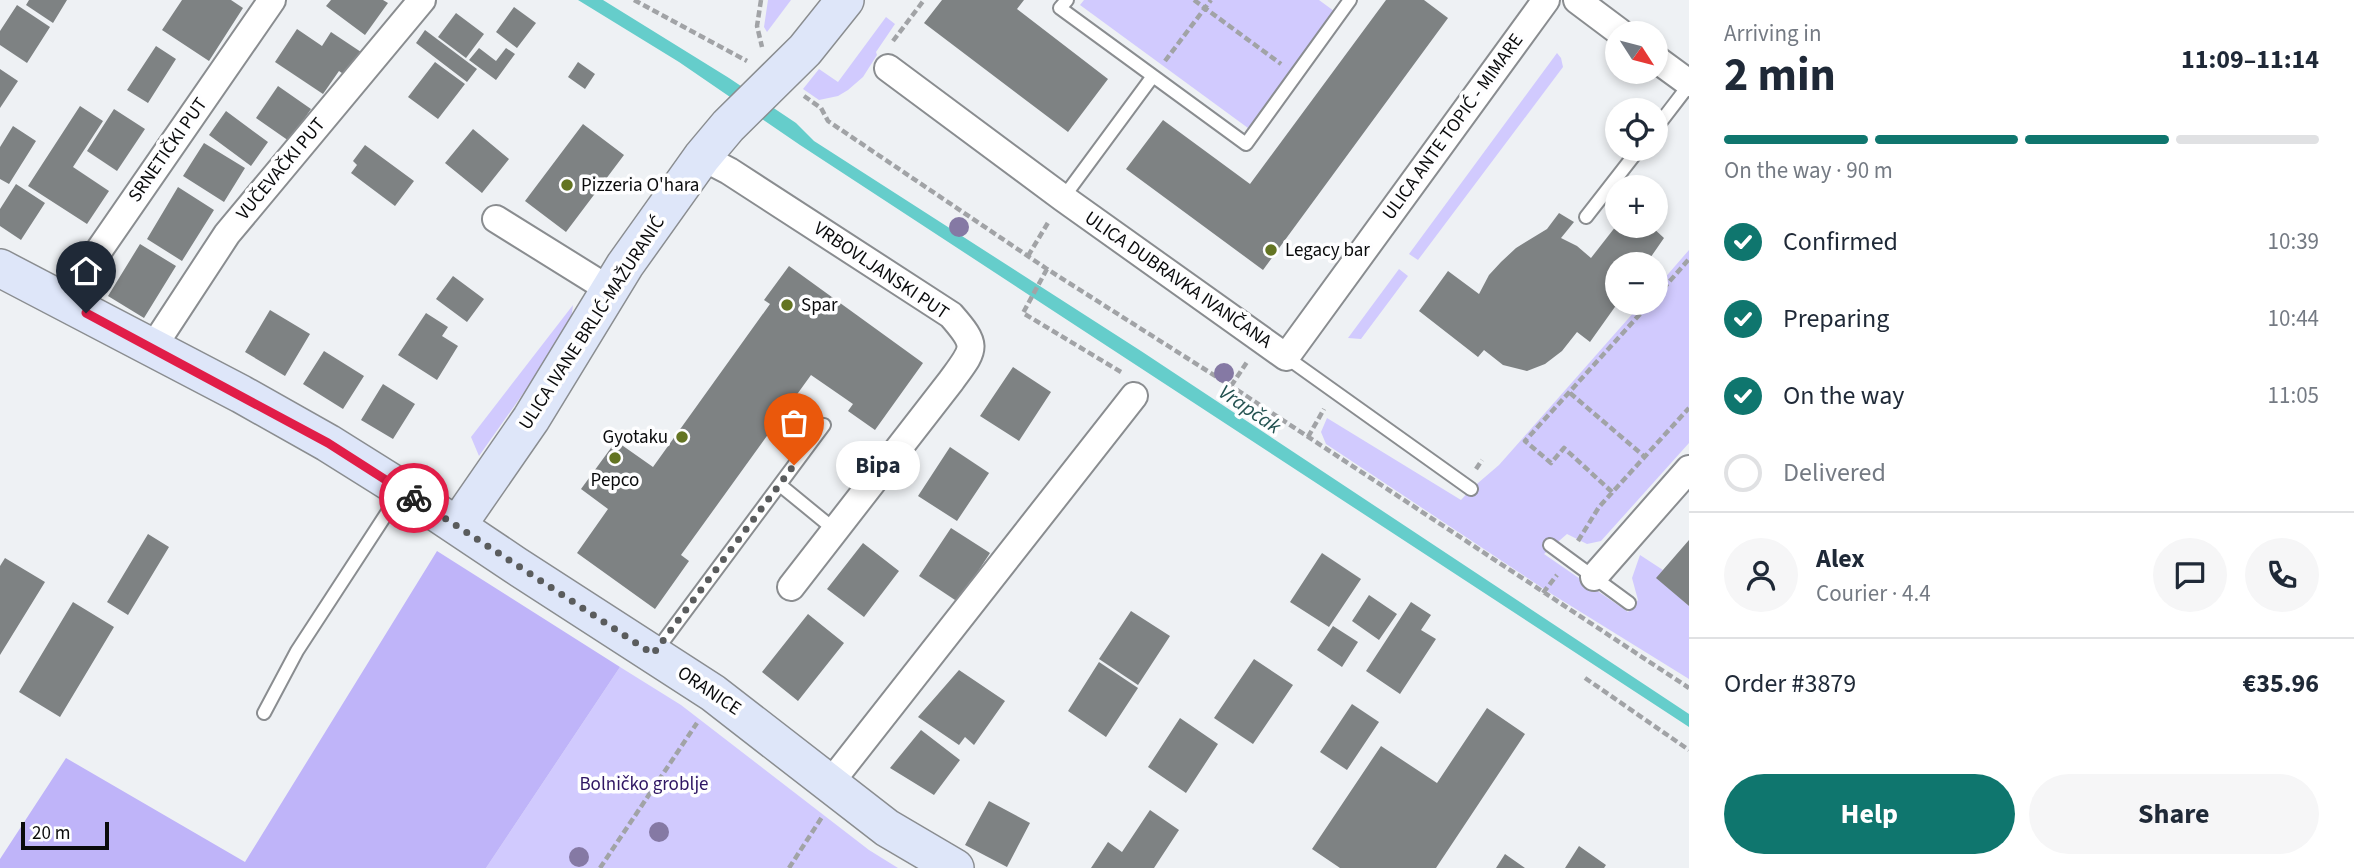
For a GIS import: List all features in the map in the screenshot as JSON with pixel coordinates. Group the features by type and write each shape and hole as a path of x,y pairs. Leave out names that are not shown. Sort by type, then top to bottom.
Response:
{"main road":[{"name":"ULICA IVANE BRLIĆ-MAŽURANIĆ","path":"457,526 531,419 610,289 702,157 728,125 809,44 845,0"},
{"name":"ORANICE","path":"0,268 153,347 328,443 403,490 746,717 830,796 956,868"}],"street":[{"name":"SRNETIČKI PUT","path":"64,301 272,0"},
{"name":"VUČEVAČKI PUT","path":"153,347 227,234 422,0"},
{"name":"ULICA ANTE TOPIĆ - MIMARE","path":"1286,357 1546,0"},
{"path":"1577,0 1605,21"},
{"name":"ULICA DUBRAVKA IVANČANA","path":"890,56 1063,198 1286,357"},
{"path":"1668,68 1689,84"},
{"name":"VRBOVLJANSKI PUT","path":"702,157 729,171 951,315 967,333 971,344 971,354 792,587"},
{"path":"496,219 610,289"},
{"path":"830,796 838,773 1134,396"},
{"path":"1594,577 1689,469"}],"lane":[{"path":"1067,0 1060,8 1246,144 1347,1"},
{"path":"1063,198 1153,76"},
{"path":"1668,112 1689,84"},
{"path":"1586,218 1630,161"},
{"name":"ULICA DUBRAVKA IVANČANA","path":"1286,357 1471,489"},
{"path":"653,654 824,425"},
{"path":"780,485 835,530"},
{"path":"264,713 297,651 403,490"},
{"path":"1550,545 1629,603"}],"path":[{"path":"634,0 754,65"},
{"path":"761,0 757,26 763,52"},
{"path":"890,56 924,0"},
{"path":"1194,0 1296,75"},
{"path":"1153,76 1211,0"},
{"path":"798,93 821,108 828,121 1047,269 1231,386 1689,688"},
{"path":"1028,256 1063,198"},
{"path":"1668,283 1689,259"},
{"path":"1047,269 1023,313 1140,384 1134,396"},
{"path":"1612,492 1564,448 1551,463 1525,441 1639,315"},
{"path":"1231,386 1238,376"},
{"path":"1570,393 1645,457"},
{"path":"1308,437 1326,406"},
{"path":"1570,560 1581,533 1599,507 1689,408"},
{"path":"1585,678 1689,750"},
{"path":"600,868 700,719"},
{"path":"789,868 830,796"}],"green space":[{"path":"768,0 791,0 767,32 764,27"},
{"path":"1084,0 1319,0 1334,11 1248,128 1080,5"},
{"path":"886,17 895,24 863,77 838,96 819,100 803,89 819,69 838,82"},
{"path":"1557,53 1563,67 1418,260 1409,254"},
{"path":"1689,250 1689,443 1601,541 1587,544 1567,534 1544,554 1628,612 1638,600 1632,578 1640,555 1663,570 1657,578 1689,606 1689,679 1550,593 1326,444 1321,432 1327,418 1461,500 1499,465 1631,315 1668,315 1668,274"},
{"path":"1399,269 1408,276 1361,339 1348,338"},
{"path":"573,305 570,327 479,456 471,437"},
{"name":"Bolničko groblje","path":"620,667 681,705 869,850 898,868 486,868"}],"shaded area":[{"path":"437,551 620,667 486,868 0,868 0,859 66,758 245,862"}],"water":[{"path":"578,0 603,0 729,78 796,123 814,141 1141,351 1689,714 1689,727 800,145 679,62"}],"building":[{"path":"29,0 67,0 53,23 26,5"},
{"path":"182,0 231,0 243,8 209,61 162,30"},
{"path":"331,0 383,0 388,3 365,35 326,6"},
{"path":"942,0 1024,0 1017,9 1108,79 1068,132 924,23"},
{"path":"1386,0 1424,0 1448,18 1263,270 1126,169 1163,120 1250,184"},
{"path":"17,5 50,27 27,63 0,45 0,31"},
{"path":"514,7 536,23 517,48 496,32"},
{"path":"456,13 484,34 466,58 438,37"},
{"path":"297,29 322,46 331,32 364,54 349,78 339,71 323,94 275,62"},
{"path":"425,30 477,69 467,82 416,43"},
{"path":"156,46 176,59 148,103 127,90"},
{"path":"479,48 496,61 506,48 515,54 496,80 469,60"},
{"path":"435,62 465,84 438,119 408,97"},
{"path":"578,62 595,74 585,89 568,77"},
{"path":"0,69 18,81 0,108"},
{"path":"278,86 311,109 289,141 256,118"},
{"path":"80,106 103,121 73,167 109,191 87,224 28,186"},
{"path":"114,109 145,129 117,171 87,151"},
{"path":"226,111 268,142 251,166 209,135"},
{"path":"583,124 624,155 566,232 525,201"},
{"path":"13,126 36,141 9,184 0,179 0,147"},
{"path":"473,129 509,159 482,193 445,163"},
{"path":"204,143 245,168 224,202 183,176"},
{"path":"365,145 414,181 395,206 351,173 357,165 353,161"},
{"path":"16,184 45,203 21,240 0,226 0,209"},
{"path":"178,187 214,210 182,261 147,239"},
{"path":"1559,213 1574,222 1561,238 1577,246 1591,258 1607,238 1664,238 1654,252 1605,252 1605,315 1609,315 1590,342 1577,332 1562,351 1545,364 1527,371 1503,365 1484,350 1478,357 1419,311 1448,271 1479,294 1489,275 1501,262 1516,248 1547,229"},
{"path":"140,244 176,266 144,318 108,296"},
{"path":"789,266 923,363 875,430 848,411 853,404 811,375 681,555 689,561 655,609 577,553 608,509 581,489 616,441 653,467 770,304 764,300"},
{"path":"453,276 484,299 467,322 436,299"},
{"path":"270,310 310,334 285,376 245,352"},
{"path":"426,313 448,327 442,336 458,346 437,380 398,355"},
{"path":"324,351 364,376 343,409 303,384"},
{"path":"1013,367 1051,392 1019,441 980,416"},
{"path":"383,384 415,404 393,439 361,420"},
{"path":"950,447 989,473 957,521 918,496"},
{"path":"951,528 990,553 958,602 919,576"},
{"path":"148,534 169,547 128,615 107,602"},
{"path":"1689,540 1689,606 1656,578"},
{"path":"863,543 899,571 864,617 827,589"},
{"path":"1322,553 1361,579 1329,627 1290,602"},
{"path":"5,558 45,582 0,655 0,566"},
{"path":"1369,595 1397,614 1379,640 1352,621"},
{"path":"73,602 114,627 60,717 19,692"},
{"path":"1411,602 1431,615 1421,630 1436,639 1400,694 1366,671"},
{"path":"1131,611 1170,636 1138,685 1099,659"},
{"path":"808,614 844,643 798,701 762,672"},
{"path":"1333,626 1358,642 1342,667 1317,650"},
{"path":"1254,659 1293,685 1253,744 1214,718"},
{"path":"1099,662 1138,688 1106,737 1068,711"},
{"path":"959,670 1005,701 974,745 965,737 959,745 918,717"},
{"path":"1352,704 1379,722 1347,770 1320,752"},
{"path":"1487,708 1525,734 1436,868 1340,868 1312,849 1381,746 1437,783"},
{"path":"1180,718 1218,744 1186,793 1148,767"},
{"path":"921,730 960,760 934,795 890,768"},
{"path":"989,801 1030,823 1007,867 965,845"},
{"path":"1150,810 1179,830 1154,868 1091,868 1108,842 1122,852"},
{"path":"1579,846 1606,865 1604,868 1565,868"},
{"path":"1505,854 1525,868 1496,868"}],"way so far":[{"path":"414,498 653,654 794,465"}],"place":[{"name":"Pizzeria O'hara","path":"567,185"},
{"name":"Legacy bar","path":"1271,250"},
{"name":"Spar","path":"787,305"},
{"name":"Gyotaku","path":"682,437"},
{"name":"Pepco","path":"615,458"},
{"name":"Bipa","path":"794,465"}],"route":[{"path":"86,313 328,443 414,498"}],"water label":[{"name":"Vrapčak","path":"1250,409"}]}
